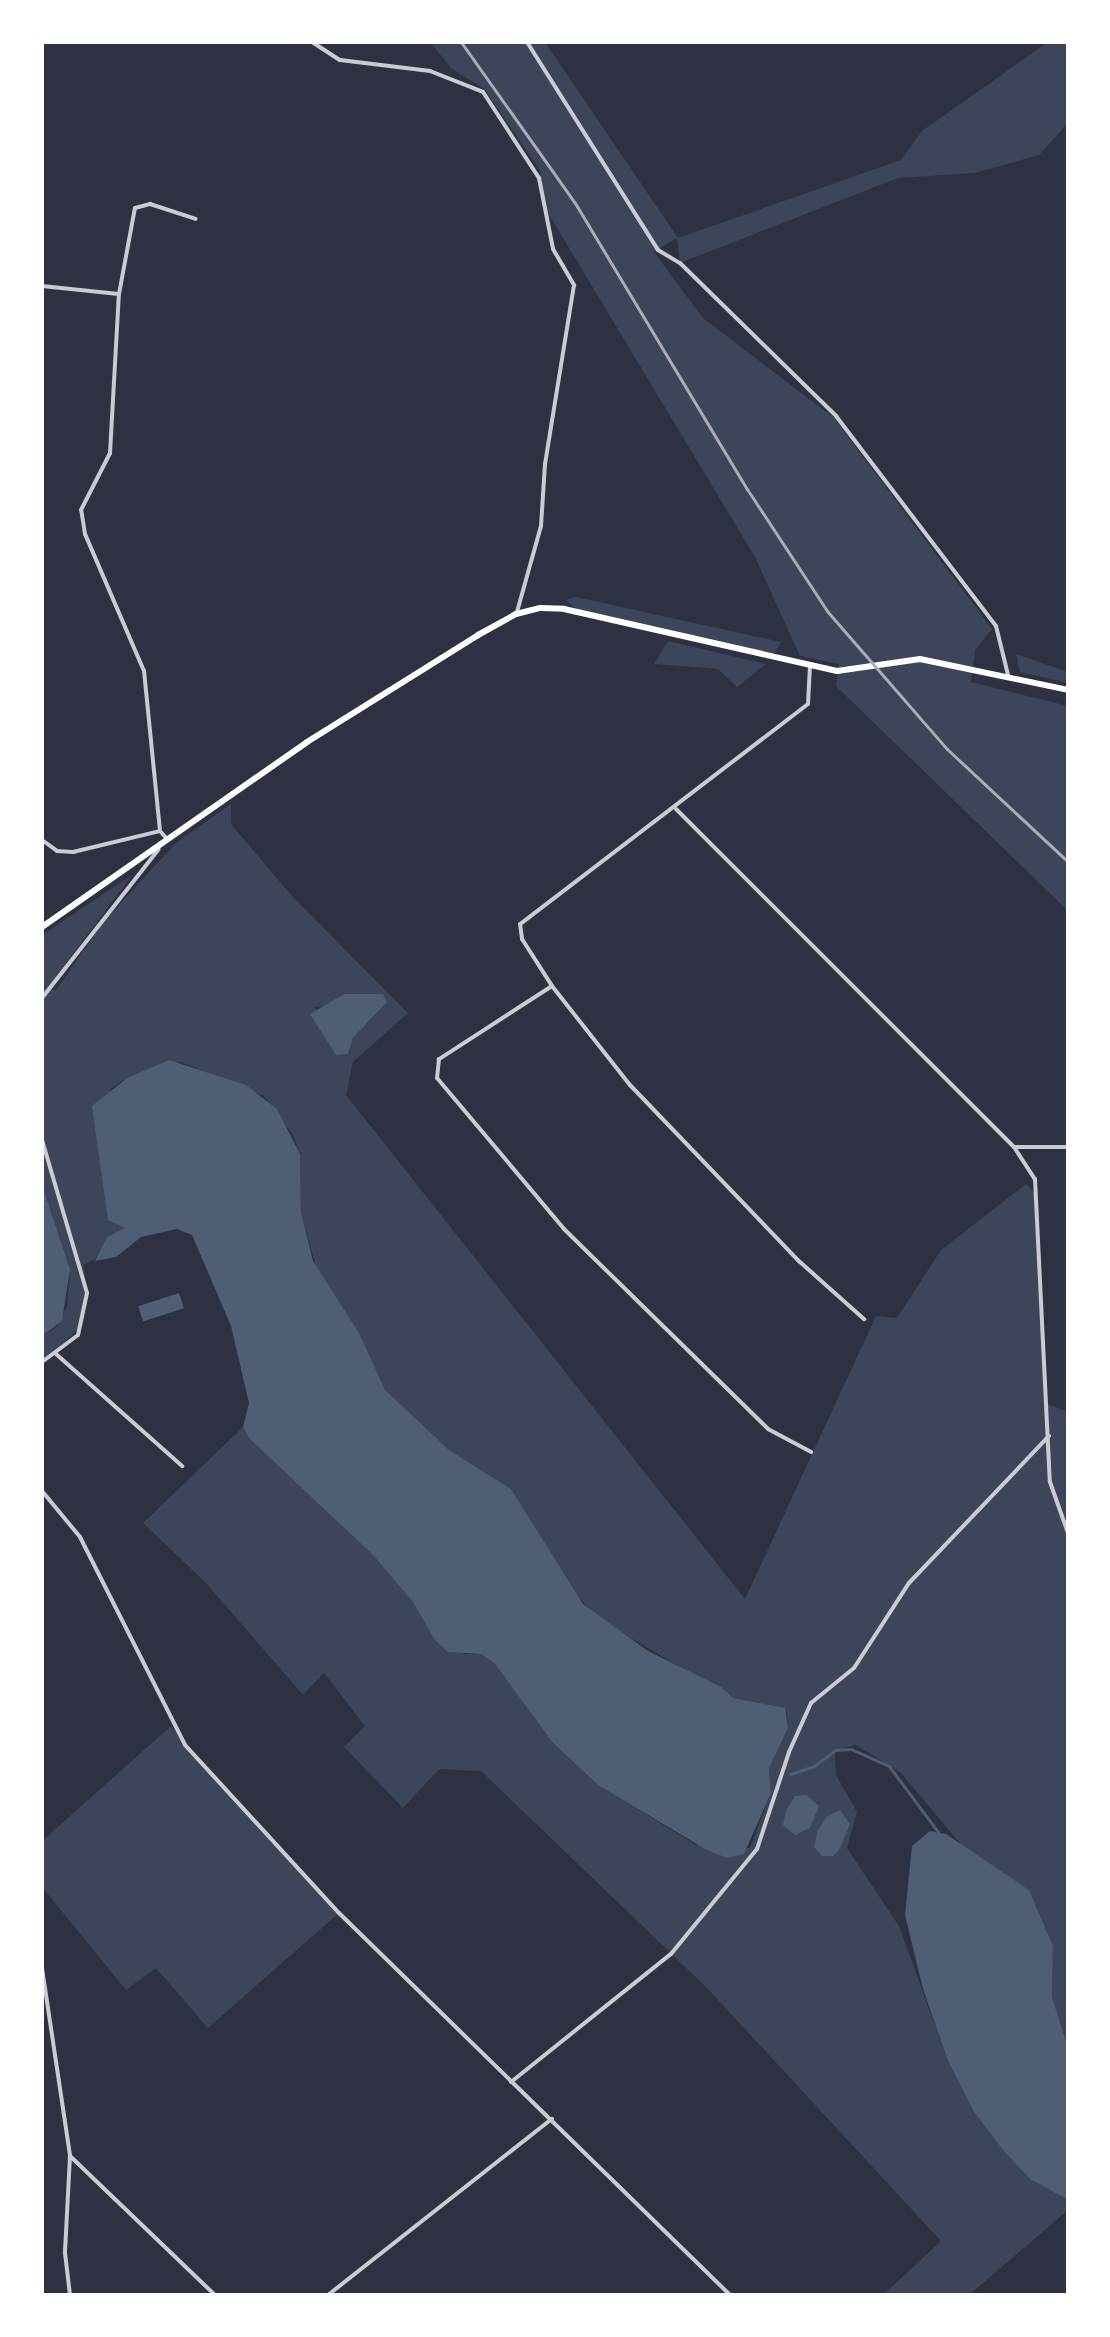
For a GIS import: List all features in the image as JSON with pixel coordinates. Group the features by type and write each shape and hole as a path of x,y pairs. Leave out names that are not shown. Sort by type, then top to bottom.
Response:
{"main road":[{"path":"42,927 307,742 516,614 564,609 810,666 846,670 884,660 920,659 1068,690"}],"street":[{"path":"312,42 340,60 430,71 483,92 539,178 553,249 574,285 545,464 541,526 516,614"},
{"path":"527,42 658,250 680,263 836,416 996,626 1008,675"},
{"path":"42,998 167,838 160,831 144,671 85,534 81,510 110,453 119,294 135,208 141,202 196,219"},
{"path":"42,286 119,294"},
{"path":"810,666 808,704 676,809 520,924 522,939 552,986 630,1085 807,1269 864,1319"},
{"path":"676,809 1014,1147 1035,1179 1051,1492 1068,1533"},
{"path":"42,840 57,851 73,852 160,831"},
{"path":"552,986 439,1059 437,1078 564,1229 768,1429 811,1452"},
{"path":"42,1140 87,1293 78,1335 42,1362"},
{"path":"1014,1147 1068,1147"},
{"path":"56,1354 182,1466"},
{"path":"511,2082 671,1954 757,1849 789,1752 811,1703 854,1668 909,1583 1049,1436"},
{"path":"42,1491 80,1537 185,1745 339,1913 730,2295"},
{"path":"42,1968 70,2156 65,2253 70,2295"},
{"path":"328,2295 553,2119"},
{"path":"70,2156 215,2295"}],"shaded area":[{"path":"430,42 545,42 678,238 901,160 922,131 1048,42 1068,42 1068,123 1039,155 975,173 898,178 680,263 677,238 654,252 703,318 834,418 992,629 975,650 971,682 1068,706 1068,911 836,686 839,664 800,656 755,557 545,208 540,170 484,89 451,68"},
{"path":"576,597 781,642 773,656 581,613 566,600"},
{"path":"668,641 766,664 737,687 718,669 654,664"},
{"path":"1016,654 1068,672 1068,683 1020,672"},
{"path":"231,804 231,824 292,896 408,1013 353,1062 346,1095 745,1599 876,1316 897,1318 941,1250 1026,1184 1036,1194 1048,1404 1068,1412 1068,2048 1052,1997 1053,1947 1029,1890 964,1848 900,1772 856,1745 835,1750 836,1775 857,1812 847,1848 899,1926 948,2061 974,2112 1030,2179 1068,2200 1068,2210 969,2295 883,2295 941,2241 706,1987 481,1771 439,1769 403,1808 344,1747 365,1726 324,1673 303,1695 205,1582 143,1523 243,1427 373,1555 463,1654 481,1654 495,1664 552,1742 598,1785 696,1845 750,1848 771,1793 769,1769 788,1728 787,1712 733,1698 600,1620 566,1584 511,1489 449,1450 389,1397 316,1267 301,1212 300,1154 293,1135 264,1096 181,1062 127,1078 110,1089 125,1230 113,1234 95,1259 83,1265 87,1293 82,1326 42,1362 42,1336 58,1326 67,1306 70,1269 42,1185 42,935 132,875 47,989 56,990 105,920 176,843","holes":["387,1002 353,1038 348,1054 314,1007"]},
{"path":"344,994 383,994 387,1002 353,1038 348,1054 336,1055 310,1014"},
{"path":"169,1060 246,1085 277,1109 300,1154 301,1212 313,1261 359,1333 385,1390 449,1450 511,1489 583,1604 648,1651 721,1687 733,1698 785,1708 788,1728 769,1769 771,1793 744,1854 727,1858 705,1849 598,1785 552,1742 495,1664 481,1654 448,1652 435,1640 413,1602 373,1555 249,1438 243,1427 249,1403 231,1326 192,1235 177,1229 141,1237 116,1257 95,1261 107,1237 125,1228 108,1220 92,1106 127,1078"},
{"path":"42,1185 70,1269 62,1321 42,1336"},
{"path":"179,1293 184,1308 143,1322 138,1306"},
{"path":"171,1726 339,1913 208,2028 156,1968 126,1990 42,1887 42,1841"},
{"path":"806,1795 819,1806 810,1828 795,1835 783,1825 786,1811 795,1796"},
{"path":"840,1810 850,1824 839,1850 833,1856 822,1856 814,1847 817,1832 826,1817"},
{"path":"930,1831 946,1834 1029,1890 1053,1946 1052,1997 1068,2048 1068,2200 1030,2179 1004,2151 974,2112 948,2061 923,1989 905,1915 912,1846"}],"waterway":[{"path":"790,1774 814,1766 835,1750 851,1749 889,1766 938,1832"}],"railway":[{"path":"461,42 575,203 747,489 827,611 947,749 1068,862"}]}
